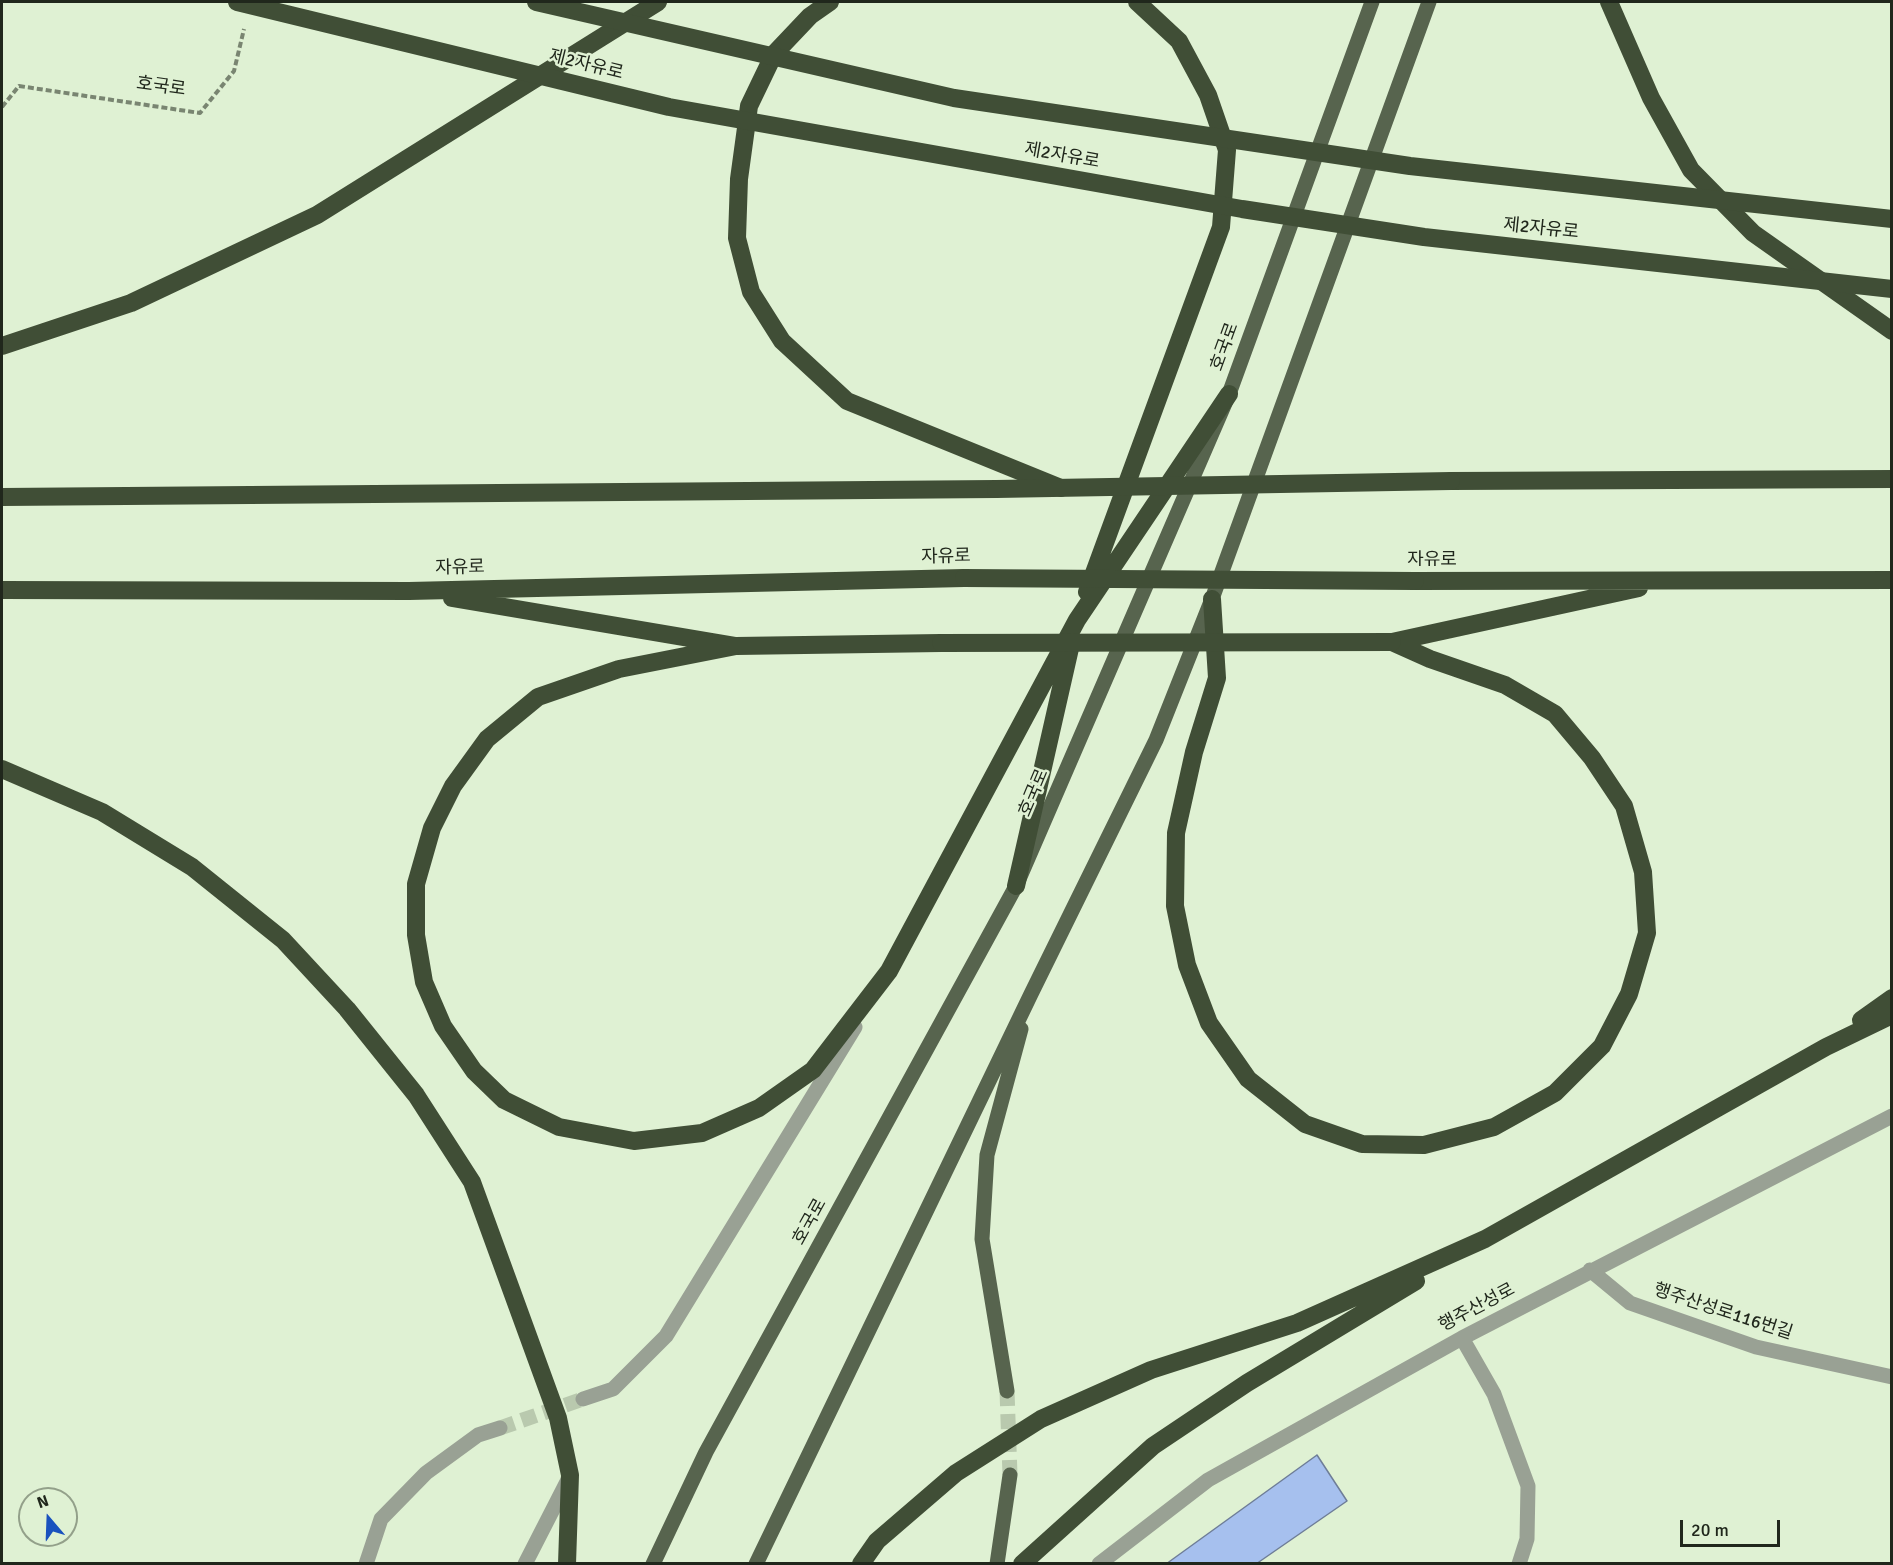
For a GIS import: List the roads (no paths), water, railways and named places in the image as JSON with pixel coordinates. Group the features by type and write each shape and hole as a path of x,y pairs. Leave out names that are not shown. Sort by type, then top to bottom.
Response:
{"highway":[{"name":"제2자유로","path":"237,2 669,107 1230,207 1424,237 1892,289"},
{"path":"536,2 954,98 1410,166 1892,219"},
{"path":"2,346 131,303 317,215 658,2"},
{"path":"830,2 810,16 774,54 750,106 739,179 737,238 751,292 782,341 847,401 1061,488"},
{"path":"1016,886 1077,620 1221,227 1227,150 1208,95 1179,41 1137,2"},
{"path":"1609,2 1651,98 1691,170 1753,233 1892,331"},
{"path":"1229,394 1077,620 889,971 813,1070 759,1108 702,1133 634,1141 559,1126 504,1100 474,1071 443,1026 424,982 416,935 416,884 432,828 453,786 487,739 538,697 619,669 736,646 941,643 1392,642 1674,580"},
{"path":"2,497 996,489 1451,481 1892,479"},
{"name":"자유로","path":"2,590 408,591 964,578 1415,581 1892,580"},
{"path":"408,591 736,646"},
{"path":"1212,599 1217,678 1194,752 1176,833 1175,896 1187,965 1205,1013 1209,1023 1248,1079 1305,1124 1362,1144 1424,1145 1494,1127 1555,1093 1602,1046 1629,994 1647,933 1643,872 1624,806 1592,758 1555,714 1505,686 1430,659 1392,642"},
{"path":"2,769 102,812 192,867 283,940 347,1009 416,1095 472,1182 558,1418 570,1475 567,1563"},
{"path":"1826,1047 1892,998"},
{"path":"1022,1563 1153,1446 1247,1383 1485,1239 1826,1047 1892,1015"},
{"path":"861,1563 877,1541 956,1473 1041,1419 1151,1370 1297,1323 1485,1239"}],"main road":[{"name":"호국로","path":"653,1563 706,1452 1016,886 1229,394 1372,2"},
{"path":"756,1563 1156,740 1212,599 1429,2"},
{"path":"1007,1391 982,1239 986,1167 987,1155 1031,994"},
{"path":"997,1563 1010,1475"}],"street":[{"path":"583,1399 613,1389 666,1336 889,971"},
{"name":"행주산성로","path":"1099,1563 1208,1480 1462,1338 1892,1116"},
{"name":"행주산성로116번길","path":"1590,1270 1630,1303 1756,1347 1892,1377"},
{"path":"1462,1338 1494,1394 1528,1486 1527,1539 1519,1563"},
{"path":"366,1563 381,1519 418,1481 478,1435 500,1428"},
{"path":"525,1563 570,1475"}],"tunnel":[{"path":"1007,1391 1010,1475"},
{"path":"500,1428 583,1399"}]}
